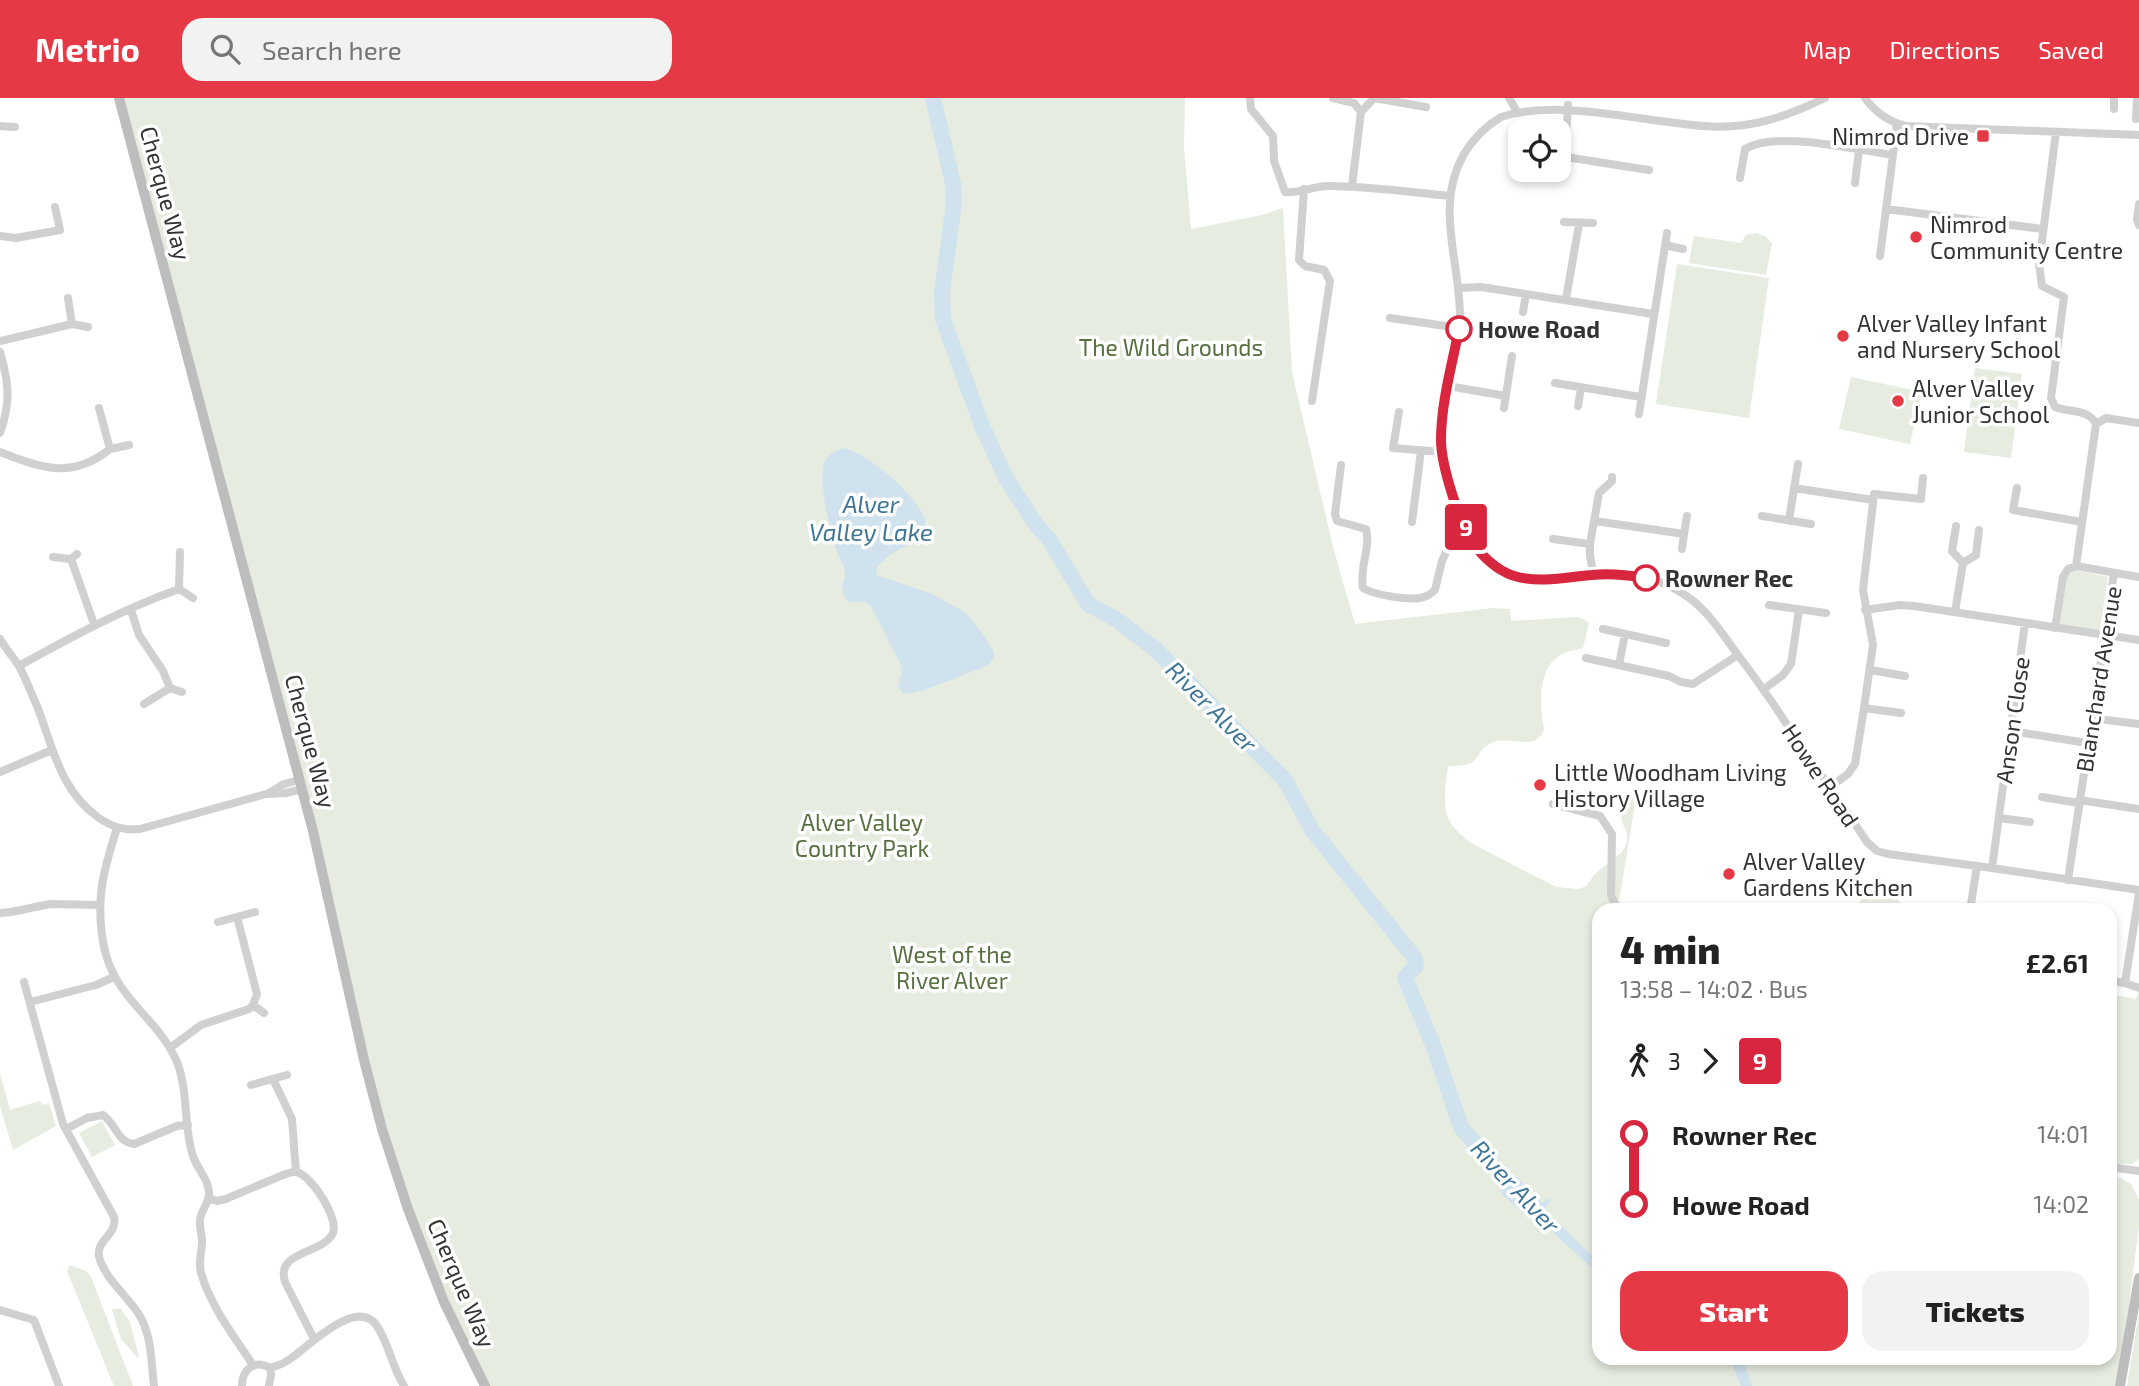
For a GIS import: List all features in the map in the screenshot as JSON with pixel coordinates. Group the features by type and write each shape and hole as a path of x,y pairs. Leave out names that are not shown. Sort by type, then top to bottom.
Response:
{"street":[{"name":"Cherque Way","path":"118,98 300,784 382,1129 408,1209 444,1302 485,1386"},
{"path":"1250,98 1251,109 1273,136 1275,161 1285,192 1293,193 1319,186 1352,186 1449,196"},
{"path":"1333,98 1354,103 1361,112"},
{"path":"1352,186 1361,112 1374,98 1395,99 1426,107"},
{"path":"1509,98 1516,110"},
{"path":"1600,109 1602,98"},
{"name":"Howe Road","path":"1825,98 1779,119 1727,127 1703,126 1568,105 1542,106 1516,110 1499,118 1470,144 1454,175 1449,196 1450,232 1459,288 1460,328 1448,386 1441,442 1448,480 1468,535 1488,561 1516,577 1555,580 1594,575 1627,575 1647,578 1682,592 1708,614 1763,689 1867,842 1877,851 2139,892"},
{"path":"1865,98 1881,114 1897,124 2139,135"},
{"path":"2114,98 2114,109"},
{"path":"2136,119 2137,98"},
{"path":"1566,119 1568,105"},
{"path":"1880,256 1897,124"},
{"path":"0,126 15,127"},
{"path":"2056,132 2039,264 2042,286 2064,297 2051,393 2052,403 2061,410 2087,414 2094,418 2096,424 2106,418 2139,423"},
{"path":"1740,178 1745,149 1759,143 1792,140 1893,155"},
{"path":"1855,183 1860,150"},
{"path":"1571,158 1649,170"},
{"path":"1304,188 1299,260 1305,265 1324,270 1330,281 1312,401"},
{"path":"2139,204 2139,225"},
{"path":"55,207 62,241"},
{"path":"1886,209 2043,229"},
{"path":"1564,222 1593,223"},
{"path":"1566,299 1579,224"},
{"path":"0,236 16,238 60,230"},
{"path":"1639,414 1667,233"},
{"path":"1665,245 1683,249"},
{"path":"1459,288 1481,287 1526,293 1653,314"},
{"path":"1522,312 1526,293"},
{"path":"68,298 72,324"},
{"path":"1390,318 1460,328"},
{"path":"0,341 72,324 88,327"},
{"path":"0,352 9,394 0,433"},
{"path":"1504,408 1512,356"},
{"path":"1555,383 1641,397"},
{"path":"1448,386 1506,396"},
{"path":"1578,406 1581,387"},
{"path":"99,408 110,449"},
{"path":"1399,412 1393,448 1443,452"},
{"name":"Blanchard Avenue","path":"2068,880 2114,573 2076,566 2096,424"},
{"path":"0,452 34,466 58,470 84,465 110,449 130,445"},
{"path":"1412,522 1421,451"},
{"path":"1789,520 1798,464"},
{"path":"1341,465 1335,514 1337,521 1366,529 1368,537 1361,579 1363,588 1371,593 1418,599 1429,595 1435,590 1448,548 1468,535"},
{"path":"1594,575 1590,544 1599,493 1612,481 1612,477"},
{"path":"1830,787 1848,774 1855,764 1870,670 1873,645 1863,590 1874,494 1920,499 1923,478"},
{"path":"1794,488 1873,500"},
{"path":"2017,488 2013,510 2082,522"},
{"path":"1682,549 1687,516"},
{"path":"1762,516 1811,524"},
{"path":"1595,521 1684,534"},
{"path":"1956,526 1952,551 1963,563"},
{"path":"1955,612 1963,563 1976,555 1979,530"},
{"path":"1553,539 1590,544"},
{"path":"179,589 180,552"},
{"path":"53,557 74,556 94,624"},
{"path":"2055,628 2063,577 2068,569 2076,566"},
{"path":"2114,573 2139,577"},
{"path":"179,589 193,598"},
{"path":"19,666 94,624 179,589"},
{"path":"1769,605 1826,613"},
{"path":"1866,610 1893,605 1914,606 2139,640"},
{"path":"131,610 139,635 163,671 170,688 182,692"},
{"path":"1763,689 1783,675 1791,664 1799,610"},
{"name":"Anson Close","path":"1992,868 2025,623"},
{"path":"1603,629 1666,643"},
{"path":"1619,665 1625,634"},
{"path":"0,639 19,666 65,781 80,803 117,828 140,829 266,794 286,793 300,784"},
{"path":"1586,658 1669,676 1693,684 1738,654"},
{"path":"1870,670 1905,676"},
{"path":"144,704 170,688"},
{"path":"1864,708 1901,713"},
{"path":"2091,718 2139,724"},
{"path":"2011,730 2087,743"},
{"path":"0,772 52,750"},
{"name":"Blanchard Avenue","path":"2042,797 2079,801"},
{"path":"2079,801 2139,809"},
{"path":"1553,804 1600,816 1612,834 1611,895 1614,903"},
{"path":"1999,818 2030,822"},
{"path":"117,828 104,871 99,905 104,948 114,977 131,1002 161,1034 182,1078 191,1148 208,1186 208,1199 200,1221 201,1270 221,1317 253,1364"},
{"path":"1971,903 1977,866"},
{"path":"2125,984 2139,892"},
{"path":"0,913 50,904 99,905"},
{"path":"218,922 255,912"},
{"path":"170,1048 201,1025 249,1009 253,1005 257,994 237,917"},
{"path":"30,1002 96,985 114,977"},
{"path":"24,982 66,1129 114,1217 115,1227 100,1245 99,1256 110,1278 145,1326 155,1386"},
{"path":"2117,982 2139,988"},
{"path":"253,1005 264,1013"},
{"path":"251,1085 287,1075"},
{"path":"273,1079 292,1119 296,1172"},
{"path":"66,1129 87,1118 103,1115 114,1125 122,1140 134,1144 177,1126 188,1125"},
{"path":"2117,1168 2139,1171"},
{"path":"208,1199 226,1199 296,1172 312,1183 334,1223 332,1235 289,1261 283,1271 285,1282 314,1339"},
{"path":"2120,1386 2139,1278"},
{"path":"0,1310 34,1320 59,1386"},
{"path":"253,1364 270,1368 288,1361 314,1339 348,1319 362,1316 371,1319 379,1330 403,1386"},
{"path":"242,1386 244,1375 253,1364"},
{"path":"269,1386 270,1368"}],"green space":[{"name":"Alver Valley Country Park","path":"117,98 1185,98 1184,147 1191,229 1262,215 1283,208 1292,372 1333,547 1355,624 1493,608 1510,609 1511,621 1578,617 1589,622 1583,648 1560,655 1547,670 1541,699 1544,730 1540,737 1529,742 1494,742 1487,745 1474,761 1460,766 1448,766 1445,800 1449,819 1454,827 1473,844 1556,887 1579,889 1586,886 1595,874 1622,852 1627,842 1627,833 1622,822 1621,810 1624,802 1621,793 1637,792 1620,903 1592,903 1592,1365 2117,1365 2117,1177 2131,1184 2139,1200 2139,1225 2116,1386 487,1386 408,1209 364,1060 313,831"},
{"path":"1756,233 1765,236 1772,243 1766,275 1689,263 1694,236 1741,243 1746,235"},
{"path":"1677,264 1769,278 1749,418 1656,404"},
{"path":"1975,368 2022,374 2011,458 1964,452"},
{"path":"1851,377 1922,392 1910,444 1839,429"},
{"path":"2074,570 2108,577 2100,631 2059,625 2067,576"},
{"path":"1879,876 1900,903 1859,903 1868,884"},
{"path":"2139,991 2139,1159 2132,1164 2117,1164 2117,996 2136,999"},
{"path":"0,1073 10,1110 40,1101 42,1105 49,1103 56,1126 13,1150 0,1106"},
{"path":"102,1121 115,1145 92,1157 79,1133"},
{"path":"70,1265 86,1271 91,1277 133,1386 114,1386 67,1271"},
{"path":"112,1309 121,1309 130,1322 139,1357 121,1339"},
{"path":"2139,1313 2139,1386 2127,1386"}],"water":[{"name":"Alver Valley Lake","path":"843,448 865,458 890,476 913,499 925,520 922,537 891,554 877,567 876,575 932,594 966,613 994,652 989,665 925,690 906,694 898,687 902,671 900,663 871,606 865,602 848,602 844,596 842,585 845,571 831,530 822,478 825,461"},
{"path":"1500,1168 1510,1176 1517,1177 1542,1203 1550,1198 1544,1209 1592,1255 1592,1268 1541,1221 1534,1216 1528,1218 1502,1194 1495,1175"},
{"path":"1733,1365 1744,1365 1752,1386 1741,1386"}],"waterway":[{"name":"River Alver","path":"933,98 953,183 954,203 942,292 943,319 982,426 1007,480 1037,526 1049,539 1088,604 1117,620 1154,648 1285,780 1312,830 1414,957 1416,966 1405,978 1433,1045 1461,1127 1511,1186"}],"bus line":[{"name":"9","path":"1459,329 1445,401 1441,442 1448,480 1468,535 1475,546 1488,561 1516,577 1555,580 1594,575 1627,575 1646,578"}],"place":[{"name":"Nimrod Drive","path":"1983,136"},
{"name":"Nimrod Community Centre","path":"1916,237"},
{"name":"Howe Road","path":"1459,329"},
{"name":"Alver Valley Infant and Nursery School","path":"1843,336"},
{"name":"Alver Valley Junior School","path":"1898,401"},
{"name":"Rowner Rec","path":"1646,578"},
{"name":"Little Woodham Living History Village","path":"1540,785"},
{"name":"Alver Valley Gardens Kitchen","path":"1729,874"}],"park label":[{"name":"The Wild Grounds","path":"1171,347"},
{"name":"West of the River Alver","path":"952,967"}]}
